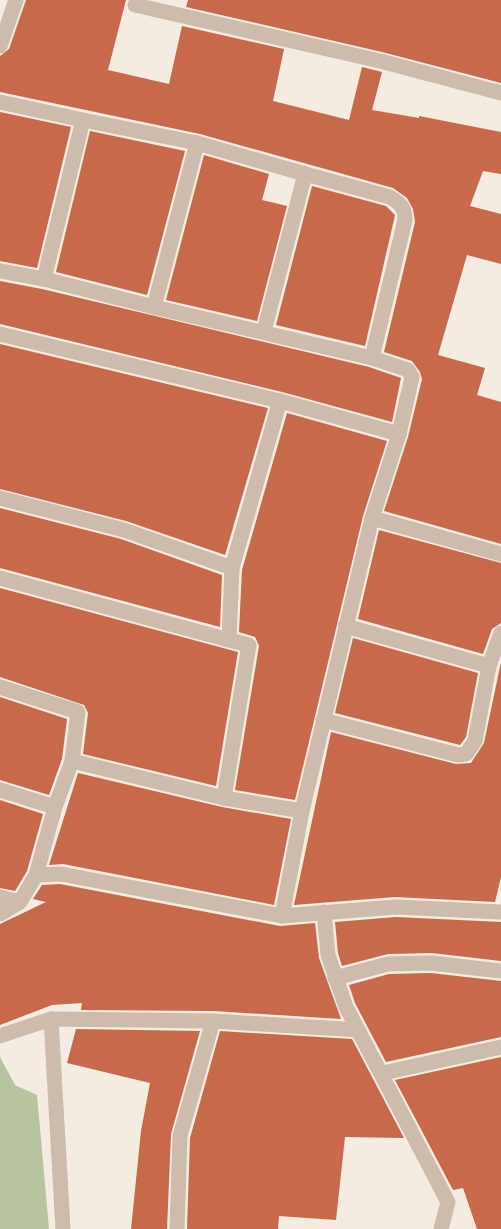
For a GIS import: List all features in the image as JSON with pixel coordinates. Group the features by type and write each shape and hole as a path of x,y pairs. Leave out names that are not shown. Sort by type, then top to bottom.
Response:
{"street":[{"path":"0,46 16,0"},
{"path":"135,5 380,61 501,93"},
{"path":"0,102 197,143 390,197 400,203 405,211 372,358"},
{"path":"44,279 83,120"},
{"path":"154,307 197,143"},
{"path":"264,331 305,174"},
{"path":"0,271 44,279 372,358 408,370 412,377 399,434 372,518 345,626 302,811 282,916"},
{"path":"0,334 280,401 399,434"},
{"path":"229,640 232,568 280,401"},
{"path":"0,498 124,530 232,568"},
{"path":"372,518 501,554"},
{"path":"0,578 249,645 224,798"},
{"path":"345,626 489,666"},
{"path":"323,720 458,756 466,754 475,741 489,666 501,633"},
{"path":"0,687 78,712 72,761 55,807 36,875 20,902 0,914"},
{"path":"72,761 224,798 302,811"},
{"path":"0,790 55,807"},
{"path":"36,875 61,874 282,916 396,907 501,910"},
{"path":"0,897 20,902"},
{"path":"324,912 328,955 335,978 358,1030 383,1073 448,1202 441,1229"},
{"path":"335,978 388,964 431,963 501,971"},
{"path":"0,1036 51,1019 213,1021 358,1030"},
{"path":"51,1019 63,1229"},
{"path":"177,1229 180,1136 213,1021"},
{"path":"383,1073 501,1047"}],"green space":[{"path":"0,1057 15,1085 37,1095 49,1229 0,1229"}],"building":[{"path":"26,0 126,0 108,70 169,84 182,26 284,49 273,101 349,120 362,67 382,72 372,110 419,118 419,116 501,132 501,174 483,171 470,206 501,214 501,264 467,255 438,355 485,368 477,395 501,402 501,544 384,511 408,437 422,379 412,361 384,352 415,222 413,209 407,198 393,188 200,134 0,92 0,56 9,49"},
{"path":"188,0 501,0 501,83 382,52 186,7"},
{"path":"0,112 71,127 37,268 0,261"},
{"path":"90,131 185,151 147,295 56,272"},
{"path":"204,155 269,174 262,200 287,206 257,321 166,300"},
{"path":"312,186 386,206 395,215 365,346 276,325"},
{"path":"0,281 369,367 401,378 392,422 282,392 0,324"},
{"path":"0,344 268,408 225,555 126,521 0,489"},
{"path":"287,413 387,441 363,516 295,800 235,790 259,646 255,637 239,632 242,570"},
{"path":"0,508 121,539 222,575 220,627 0,568"},
{"path":"379,530 501,563 501,623 492,629 483,654 358,619"},
{"path":"0,588 238,652 216,786 83,754 88,713 84,705 0,677"},
{"path":"353,638 478,673 466,737 460,745 335,713"},
{"path":"501,662 501,877 495,902 395,897 294,905 331,732 456,764 471,763 484,743"},
{"path":"0,697 67,719 62,759 49,795 0,780"},
{"path":"78,773 222,807 291,819 274,905 63,864 49,865"},
{"path":"0,800 43,814 27,871 15,891 0,888"},
{"path":"60,884 280,926 315,923 319,958 341,1019 214,1011 81,1010 82,1003 52,1005 0,1025 0,924 46,902 33,899 42,885"},
{"path":"396,917 501,922 501,961 432,953 388,954 342,966 338,953 335,922"},
{"path":"431,973 501,981 501,1037 386,1062 355,1003 349,985 389,974"},
{"path":"76,1029 200,1031 171,1134 167,1229 131,1229 141,1131 150,1083 67,1063"},
{"path":"220,1031 352,1039 404,1138 345,1137 336,1220 279,1216 278,1229 187,1229 190,1138"},
{"path":"501,1057 501,1229 477,1229 463,1188 453,1190 395,1080"}]}
